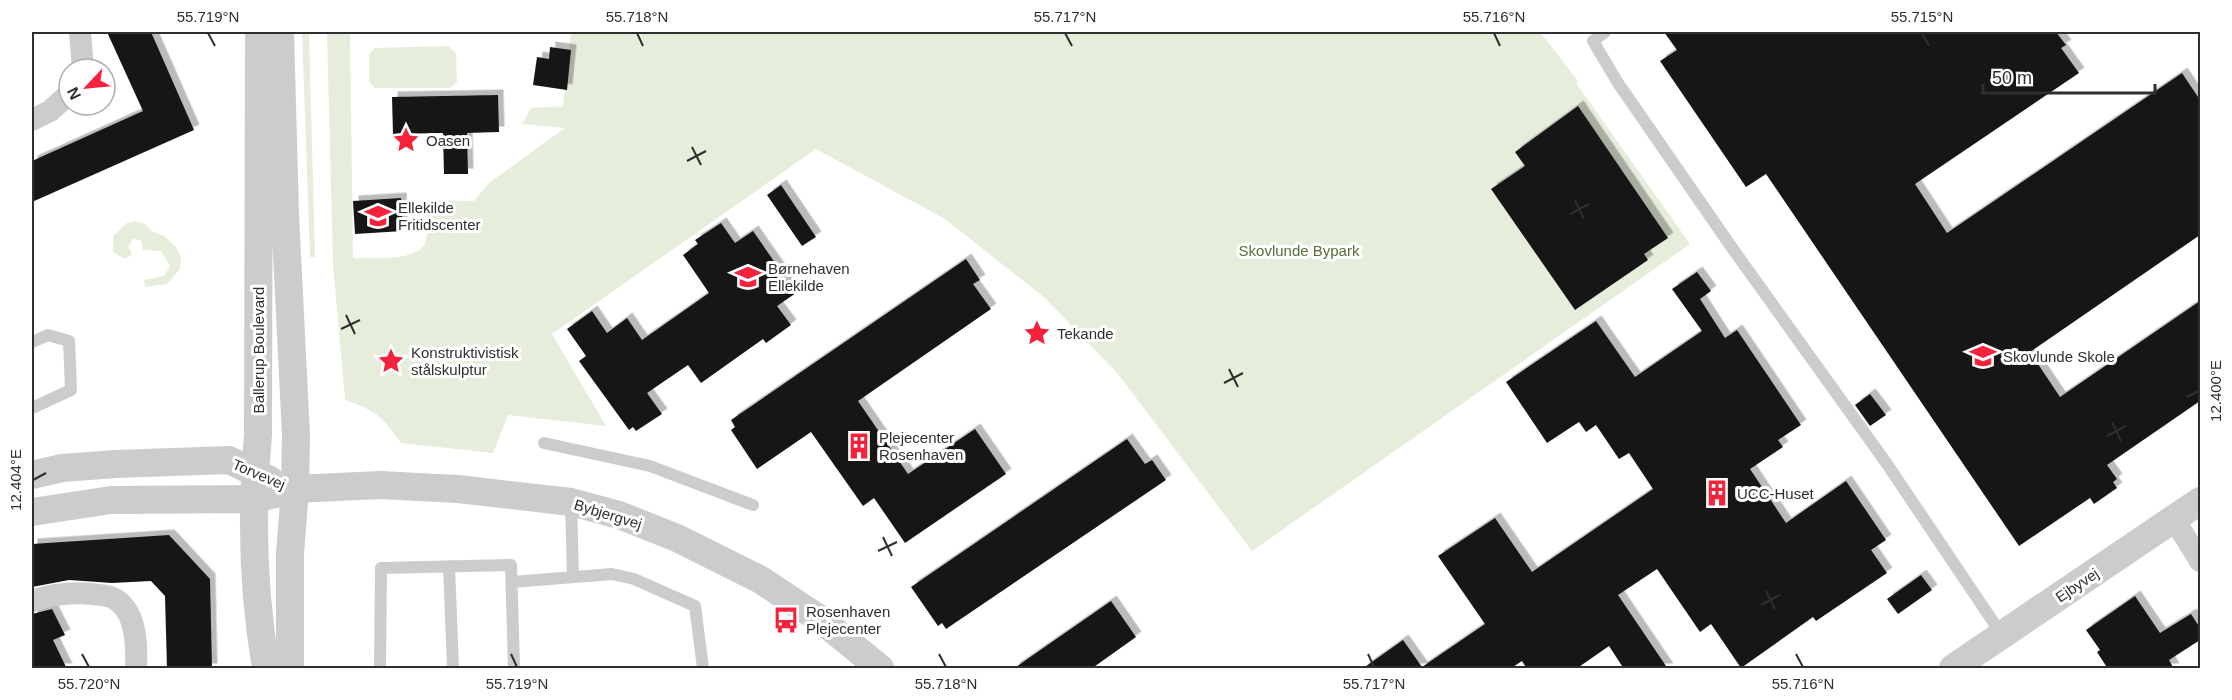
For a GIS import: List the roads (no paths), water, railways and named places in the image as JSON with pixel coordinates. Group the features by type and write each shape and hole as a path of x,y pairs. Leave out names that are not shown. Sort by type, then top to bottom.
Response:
{"street":[{"path":"80,32 82,57"},
{"name":"Ballerup Boulevard","path":"259,32 258,434 255,486 258,625 266,669"},
{"name":"Ballerup Boulevard","path":"280,32 285,214 296,435 290,554 290,669"},
{"path":"32,120 57,105"},
{"name":"Torvevej","path":"32,475 62,468 229,460 255,486"},
{"name":"Bybjergvej","path":"295,489 380,485 458,489 571,502 619,514 678,538 761,580 821,620 880,669"},
{"name":"Torvevej","path":"32,512 111,500 255,486 295,489"},
{"name":"Ejbyvej","path":"1953,669 2200,501"},
{"path":"2174,519 2200,561"},
{"path":"32,601 58,594 77,593 113,597 124,610 135,631 136,669"}],"lane":[{"path":"1605,32 1593,41 1609,69 1730,245 1887,464 2002,635"},
{"path":"32,342 48,335 69,341 71,390 32,408"},
{"path":"544,443 650,466 753,505"},
{"path":"571,502 573,576"},
{"path":"380,669 381,568 512,565 514,669"},
{"path":"449,566 453,669"},
{"path":"512,582 612,574 634,579 695,606 703,669"}],"place":[{"name":"Oasen","path":"406,140"},
{"name":"Ellekilde Fritidscenter","path":"378,216"},
{"name":"Børnehaven Ellekilde","path":"748,277"},
{"name":"Tekande","path":"1037,333"},
{"name":"Skovlunde Skole","path":"1983,356"},
{"name":"Konstruktivistisk stålskulptur","path":"391,361"},
{"name":"Plejecenter Rosenhaven","path":"859,446"},
{"name":"UCC-Huset","path":"1717,493"},
{"name":"Rosenhaven Plejecenter","path":"786,620"}],"park label":[{"name":"Skovlunde Bypark","path":"1299,250"}]}
